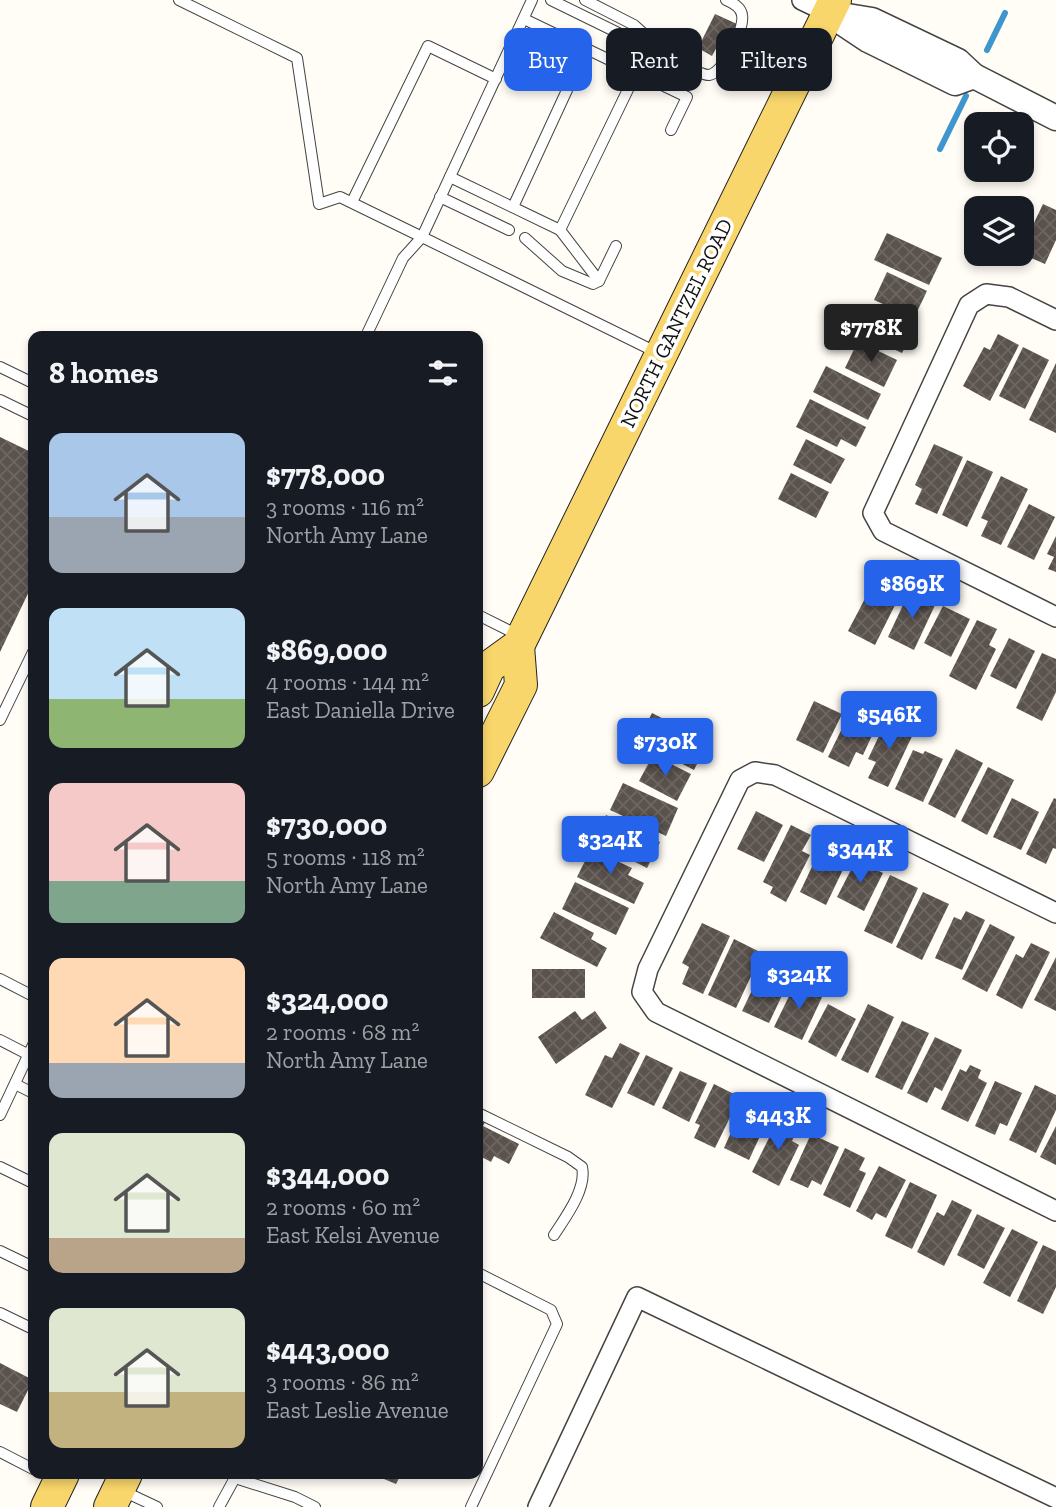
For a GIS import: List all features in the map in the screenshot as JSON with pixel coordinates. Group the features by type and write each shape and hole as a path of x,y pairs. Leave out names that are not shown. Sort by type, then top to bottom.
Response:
{"main road":[{"name":"NORTH GANTZEL ROAD","path":"483,680 489,667 520,642 661,354 822,4"},
{"path":"483,761 521,685 520,642"}],"street":[{"path":"822,4 873,20 958,61 974,76 1056,117"},
{"path":"1056,320 1009,298 986,294 969,304 873,513 883,531 1056,617"},
{"path":"1056,913 775,775 755,772 740,780 648,969 642,992 656,1012 1056,1211"},
{"path":"538,1507 637,1297 1056,1498"}],"lane":[{"path":"179,0 297,58 319,204 340,197 352,202 661,354"},
{"path":"368,331 403,258 422,237 532,0"},
{"path":"551,0 607,28"},
{"path":"585,0 637,28"},
{"path":"702,73 709,75 724,64 742,27 739,8 726,0"},
{"path":"524,19 543,28"},
{"path":"352,202 428,46 496,79"},
{"path":"513,207 567,91"},
{"path":"560,230 627,91"},
{"path":"671,130 687,97 674,91"},
{"path":"450,177 560,230 599,281"},
{"path":"440,197 509,230"},
{"path":"524,237 562,271 593,284 599,281 616,246"},
{"path":"0,367 28,381"},
{"path":"0,400 28,414"},
{"path":"483,618 520,642"},
{"path":"0,720 28,662"},
{"path":"0,979 28,993"},
{"path":"0,1040 28,1050"},
{"path":"0,1115 28,1060"},
{"path":"15,1084 28,1090"},
{"path":"483,1115 568,1157 582,1167 584,1175 580,1188 554,1235"},
{"path":"0,1167 28,1181"},
{"path":"0,1251 28,1265"},
{"path":"471,1507 557,1324 551,1310 483,1276"},
{"path":"0,1313 28,1327"},
{"path":"0,1452 28,1468"},
{"path":"219,1507 234,1479"},
{"path":"244,1479 315,1507"},
{"path":"118,1490 157,1507"}],"building":[{"path":"715,14 737,24 735,28 716,28 716,49 712,56 702,50 702,40"},
{"path":"1043,204 1056,210 1056,240 1045,264 1034,259 1034,223"},
{"path":"887,233 942,258 929,285 874,260"},
{"path":"887,272 927,291 914,318 874,300"},
{"path":"874,309 904,323 899,332 910,337 902,353 852,330 861,311 871,315"},
{"path":"998,334 1019,345 990,401 963,386 984,347 990,350"},
{"path":"858,341 897,360 884,387 845,368"},
{"path":"1023,347 1049,360 1025,409 999,396"},
{"path":"1056,363 1056,433 1029,420"},
{"path":"826,366 881,394 868,420 813,392"},
{"path":"810,399 866,427 856,447 841,439 837,447 796,427"},
{"path":"0,437 28,451 28,593 0,652"},
{"path":"806,439 845,459 831,484 793,465"},
{"path":"934,444 963,457 937,514 915,504 922,489 915,485"},
{"path":"967,460 993,472 967,527 942,515"},
{"path":"791,473 829,492 816,518 778,499"},
{"path":"1001,476 1028,489 1001,545 981,536 988,521 981,518"},
{"path":"1029,504 1055,517 1034,560 1007,547"},
{"path":"1056,536 1056,572 1048,569 1054,557 1047,554"},
{"path":"884,577 904,587 875,645 848,631 870,589 876,592"},
{"path":"910,590 936,603 914,650 888,637"},
{"path":"943,606 970,619 951,657 924,643"},
{"path":"977,620 997,629 989,645 996,649 976,690 949,676"},
{"path":"1009,638 1035,651 1016,689 990,676"},
{"path":"1042,653 1056,659 1056,692 1042,721 1016,708"},
{"path":"814,701 842,714 823,753 796,740"},
{"path":"855,702 882,714 863,755 856,752 849,767 828,757"},
{"path":"652,713 693,734 689,740 705,748 694,770 638,741"},
{"path":"888,717 915,730 888,787 868,778 876,762 868,759"},
{"path":"956,749 983,763 955,818 928,804"},
{"path":"913,750 923,754 925,751 943,759 923,802 895,789"},
{"path":"653,755 691,774 677,801 639,781"},
{"path":"988,767 1014,780 987,835 961,821"},
{"path":"623,783 678,808 666,836 610,810"},
{"path":"1012,798 1039,812 1021,850 993,837"},
{"path":"1054,798 1056,849 1053,848 1046,864 1026,854"},
{"path":"756,811 783,825 764,862 737,849"},
{"path":"606,815 660,842 647,868 593,841"},
{"path":"791,825 811,835 802,851 810,855 786,902 770,893 773,887 763,882"},
{"path":"833,846 850,855 826,905 800,892 818,854 827,859"},
{"path":"591,849 632,868 628,875 644,883 634,904 577,877"},
{"path":"856,860 883,873 864,911 837,897"},
{"path":"890,875 918,888 892,944 864,931"},
{"path":"575,882 629,908 616,935 562,909"},
{"path":"923,892 949,904 922,960 896,947"},
{"path":"966,911 985,920 962,970 935,958 954,917 961,920"},
{"path":"554,912 594,933 591,939 607,948 597,967 540,938"},
{"path":"702,923 730,936 703,994 682,984 689,967 682,963"},
{"path":"990,924 1015,937 987,992 962,979"},
{"path":"734,939 762,953 736,1008 708,995"},
{"path":"1031,943 1050,952 1022,1009 996,995 1016,954 1023,958"},
{"path":"769,955 795,968 769,1023 742,1011"},
{"path":"1056,957 1056,1011 1034,1000"},
{"path":"532,969 585,969 585,998 532,998"},
{"path":"806,984 824,993 802,1040 774,1027 793,988 802,992"},
{"path":"828,1004 856,1019 836,1057 808,1042"},
{"path":"868,1004 894,1017 868,1073 841,1060"},
{"path":"575,1011 582,1020 595,1011 607,1028 556,1064 538,1037"},
{"path":"902,1021 929,1033 902,1090 875,1077"},
{"path":"935,1037 962,1050 942,1091 935,1087 927,1103 907,1093"},
{"path":"620,1043 640,1053 612,1108 585,1095 605,1055 612,1058"},
{"path":"646,1055 673,1068 654,1106 627,1093"},
{"path":"970,1065 981,1070 978,1078 987,1083 968,1122 941,1109 960,1069 966,1072"},
{"path":"680,1071 707,1083 689,1122 662,1108"},
{"path":"995,1081 1022,1093 1007,1126 1000,1123 995,1135 975,1126"},
{"path":"714,1084 740,1097 715,1148 694,1138 700,1125 695,1123"},
{"path":"1035,1085 1056,1095 1056,1110 1036,1153 1009,1140"},
{"path":"744,1103 770,1114 749,1160 724,1148"},
{"path":"780,1116 799,1126 792,1141 799,1145 779,1186 752,1172"},
{"path":"483,1126 519,1144 509,1164 494,1156 491,1162 483,1158"},
{"path":"1056,1126 1056,1165 1040,1157"},
{"path":"811,1134 839,1147 821,1185 812,1180 808,1188 790,1180"},
{"path":"845,1148 865,1158 859,1170 866,1173 850,1208 823,1195"},
{"path":"879,1166 906,1180 886,1218 876,1213 872,1220 856,1211"},
{"path":"910,1182 937,1195 912,1249 885,1236"},
{"path":"952,1200 972,1210 944,1266 917,1252 937,1212 944,1216"},
{"path":"977,1214 1005,1228 984,1269 957,1255"},
{"path":"1012,1229 1038,1242 1010,1297 983,1283"},
{"path":"1043,1245 1056,1251 1056,1287 1043,1314 1017,1301"},
{"path":"0,1363 28,1377 28,1390 17,1412 0,1404"},
{"path":"384,1479 398,1479 396,1484"}],"waterway":[{"path":"987,50 1005,13"},
{"path":"940,149 966,96"}]}
